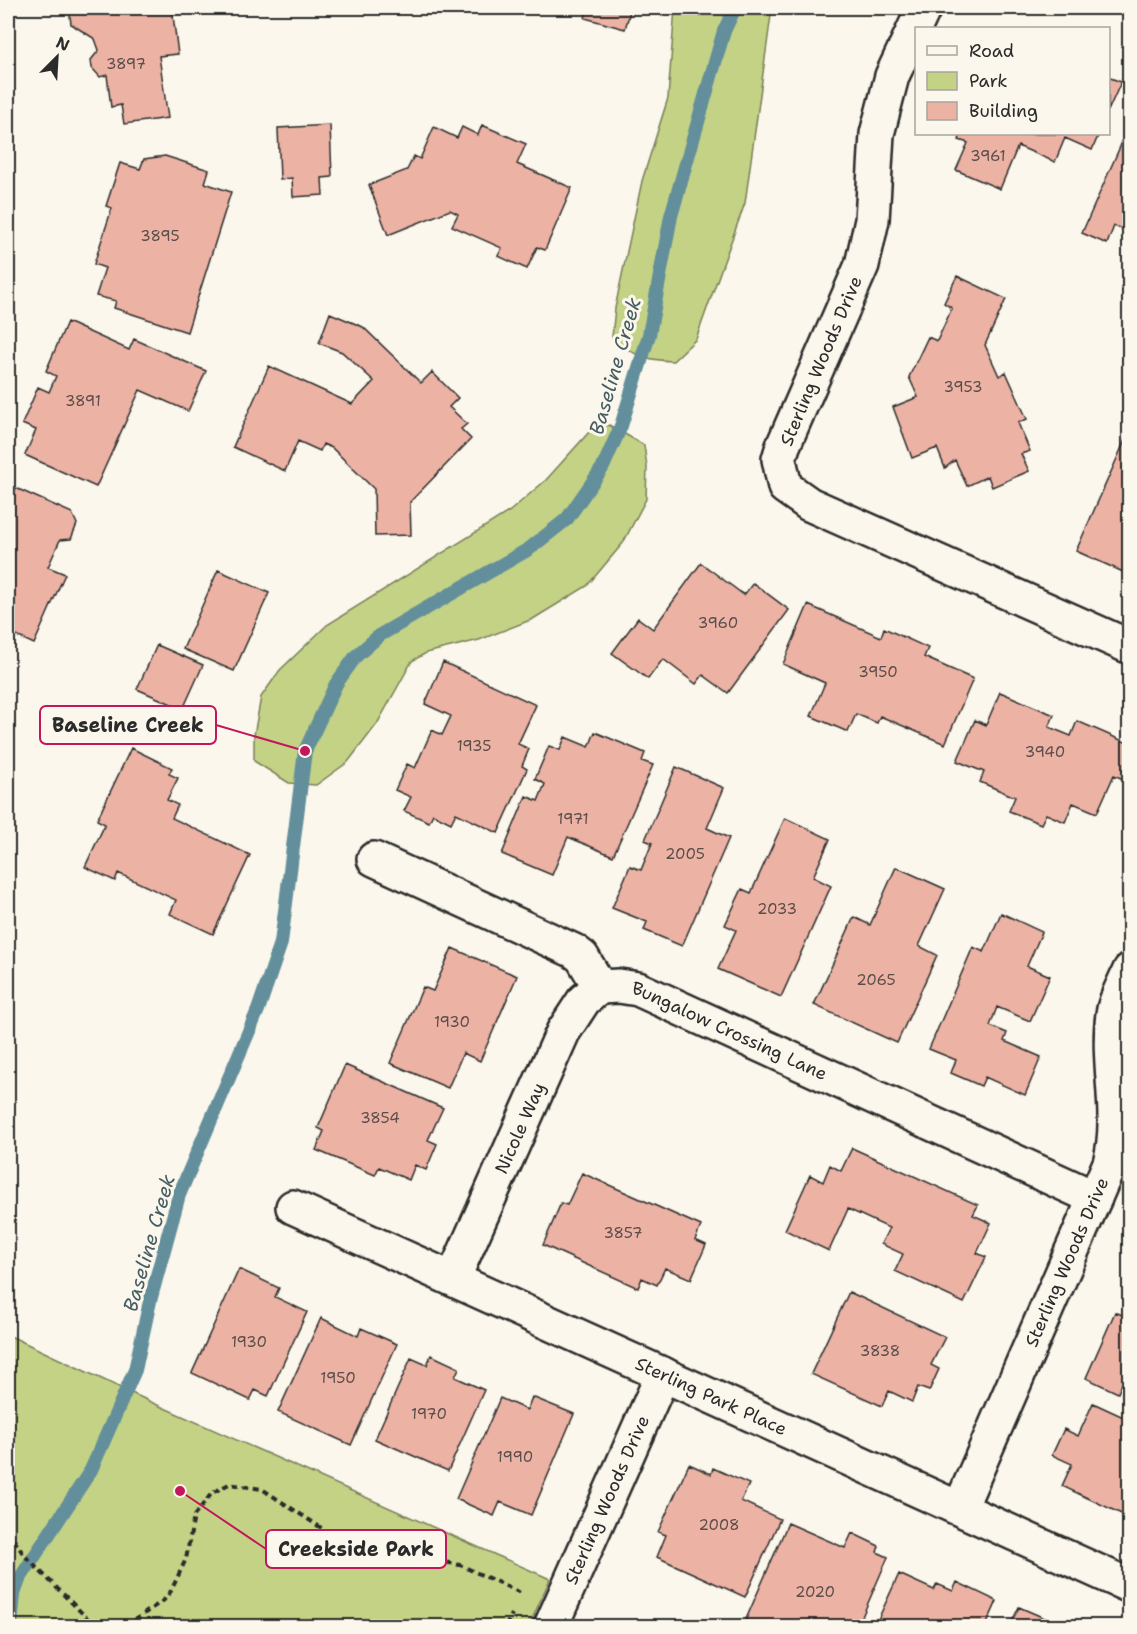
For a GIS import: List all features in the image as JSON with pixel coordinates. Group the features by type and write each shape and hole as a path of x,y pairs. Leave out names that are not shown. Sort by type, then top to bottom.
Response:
{"street":[{"name":"Sterling Woods Drive","path":"924,8 892,75 877,134 872,220 862,265 783,446 780,459 785,487 809,504 1130,647"},
{"path":"374,859 574,951 582,957 600,987"},
{"name":"Sterling Woods Drive","path":"960,1508 1095,1198 1114,1147 1113,1020 1130,970"},
{"name":"Bungalow Crossing Lane","path":"600,987 638,988 1095,1198"},
{"name":"Nicole Way","path":"453,1279 563,1032 584,1000 600,987"},
{"name":"Sterling Park Place","path":"293,1207 1130,1586"},
{"name":"Sterling Woods Drive","path":"551,1626 663,1374"}],"path":[{"path":"126,1626 164,1600 186,1559 194,1516 212,1493 230,1484 262,1490 306,1521 329,1533 381,1550 460,1565 489,1576 523,1593 519,1601"},
{"path":"8,1531 24,1555 48,1582 95,1626"},
{"path":"506,1626 514,1610"}],"green space":[{"path":"675,8 772,8 745,203 696,339 673,361 640,356 626,349 612,337 615,308 642,181 668,98"},
{"path":"609,425 644,445 647,467 646,499 623,543 587,586 533,619 479,640 426,653 412,661 377,724 348,762 316,785 289,783 254,761 254,735 261,697 280,670 327,625 510,511 546,480 591,430"},
{"path":"8,1335 153,1403 550,1579 529,1626 8,1626"}],"building":[{"path":"69,8 172,8 178,54 159,56 168,118 124,124 121,105 111,107 107,75 100,77 92,68 91,60 99,50 95,39 71,24"},
{"path":"588,8 631,8 625,29 585,18"},
{"path":"1110,78 1121,82 1110,107"},
{"path":"1130,124 1130,232 1114,226 1107,244 1082,233"},
{"path":"330,125 332,177 322,178 323,195 293,197 292,178 280,179 278,128"},
{"path":"482,125 526,144 517,164 572,188 545,250 537,247 527,269 498,256 502,248 452,226 458,214 450,210 388,235 369,185 407,170 414,156 420,159 434,127 457,138 462,127 478,135"},
{"path":"961,135 1099,135 1092,150 1065,138 1055,162 1018,146 1000,189 956,170 968,143 959,140"},
{"path":"165,156 209,170 205,183 231,192 187,332 114,308 116,301 96,296 105,268 94,264 112,208 106,206 120,163 140,169 144,159"},
{"path":"957,276 1006,299 985,345 999,376 1006,372 1027,419 1018,423 1030,451 1021,454 1029,471 992,487 988,476 967,486 955,460 945,468 937,448 912,458 893,407 918,397 909,377 928,337 937,341 952,308 944,303"},
{"path":"330,313 363,327 421,383 432,372 458,398 449,407 467,424 461,429 471,439 410,502 411,535 375,536 374,489 332,448 323,444 320,451 298,441 285,471 233,447 269,366 352,404 374,381 342,352 319,343"},
{"path":"67,322 129,350 134,339 206,371 188,411 140,390 96,487 25,455 36,430 22,424 38,387 49,392 56,376 46,371"},
{"path":"1126,438 1130,440 1130,575 1076,551"},
{"path":"9,485 72,513 77,524 71,539 60,540 48,567 65,574 34,644 8,632"},
{"path":"701,563 744,595 753,583 789,610 728,693 703,675 696,684 663,659 648,679 612,653 638,618 653,629"},
{"path":"218,570 269,593 234,671 183,649"},
{"path":"808,605 881,637 884,628 928,648 924,657 973,679 945,744 880,716 877,723 856,714 848,732 811,716 825,683 783,664"},
{"path":"157,645 203,665 183,709 137,689"},
{"path":"443,662 536,705 518,744 529,749 522,766 527,769 498,833 456,813 451,823 433,814 429,822 404,811 411,797 395,790 407,764 415,768 432,730 442,735 451,716 425,704"},
{"path":"1000,692 1054,715 1049,727 1071,736 1077,721 1130,744 1130,763 1123,779 1114,775 1097,813 1073,803 1065,822 1046,814 1041,824 1009,811 1015,797 980,782 984,772 957,761 975,720 986,725"},
{"path":"595,732 645,753 642,761 653,765 613,856 568,837 552,875 502,854 526,796 538,801 545,784 535,779 549,746 560,750 565,737 589,747"},
{"path":"131,748 172,768 169,774 178,778 167,800 178,805 172,818 250,855 213,934 170,914 176,900 118,873 115,881 85,867 105,824 97,820"},
{"path":"676,767 724,788 707,828 729,838 682,946 644,930 647,922 612,908 630,866 641,870 652,843 645,840"},
{"path":"785,818 830,839 813,877 831,886 781,997 718,969 736,930 725,925 742,889 751,893"},
{"path":"896,867 945,889 919,946 937,955 897,1043 814,1005 854,917 870,925"},
{"path":"1001,913 1042,932 1027,966 1050,976 1030,1021 997,1007 990,1026 1007,1033 1004,1041 1041,1057 1025,1095 985,1077 981,1086 951,1073 956,1060 929,1049 973,947 984,952"},
{"path":"452,948 517,976 480,1061 463,1053 448,1088 390,1063 423,987 433,991"},
{"path":"345,1065 443,1108 428,1140 437,1144 426,1170 415,1165 409,1180 379,1167 375,1175 316,1150 324,1131 318,1128"},
{"path":"852,1148 978,1205 973,1215 991,1223 977,1253 986,1257 964,1303 895,1271 903,1254 881,1244 889,1228 848,1209 829,1251 785,1230 810,1175 823,1182 830,1165 841,1171"},
{"path":"582,1173 701,1226 695,1240 706,1245 691,1279 665,1268 657,1285 642,1278 638,1288 543,1245 561,1203 567,1205"},
{"path":"239,1269 279,1288 275,1297 307,1312 268,1396 255,1390 250,1400 192,1373"},
{"path":"849,1292 945,1337 931,1365 939,1369 929,1391 918,1387 912,1402 889,1391 882,1406 811,1374"},
{"path":"1115,1312 1130,1318 1130,1387 1122,1384 1118,1393 1086,1378"},
{"path":"321,1318 358,1336 361,1328 397,1344 351,1445 278,1412"},
{"path":"431,1355 459,1368 455,1377 484,1390 448,1471 375,1439 411,1358 427,1365"},
{"path":"532,1397 574,1414 531,1515 500,1502 494,1516 456,1499 500,1398 527,1410"},
{"path":"1093,1403 1130,1420 1130,1518 1062,1486 1072,1464 1052,1455 1064,1429 1078,1436"},
{"path":"689,1464 711,1474 713,1468 749,1484 741,1501 780,1519 745,1597 657,1557 666,1535 658,1532"},
{"path":"788,1523 845,1548 852,1533 879,1546 877,1552 888,1557 858,1626 743,1626"},
{"path":"899,1574 934,1590 937,1584 953,1591 957,1582 997,1601 986,1626 875,1626"},
{"path":"1019,1607 1063,1626 1010,1626"}],"waterway":[{"name":"Baseline Creek","path":"11,1626 14,1594 19,1580 91,1470 135,1370 150,1301 179,1195 258,1010 281,943 305,751 336,684 356,656 380,635 529,549 567,519 603,467 621,426 649,335 671,216 724,31 735,8"}],"place":[{"name":"Baseline Creek","path":"305,751"},
{"name":"Creekside Park","path":"180,1491"}]}
